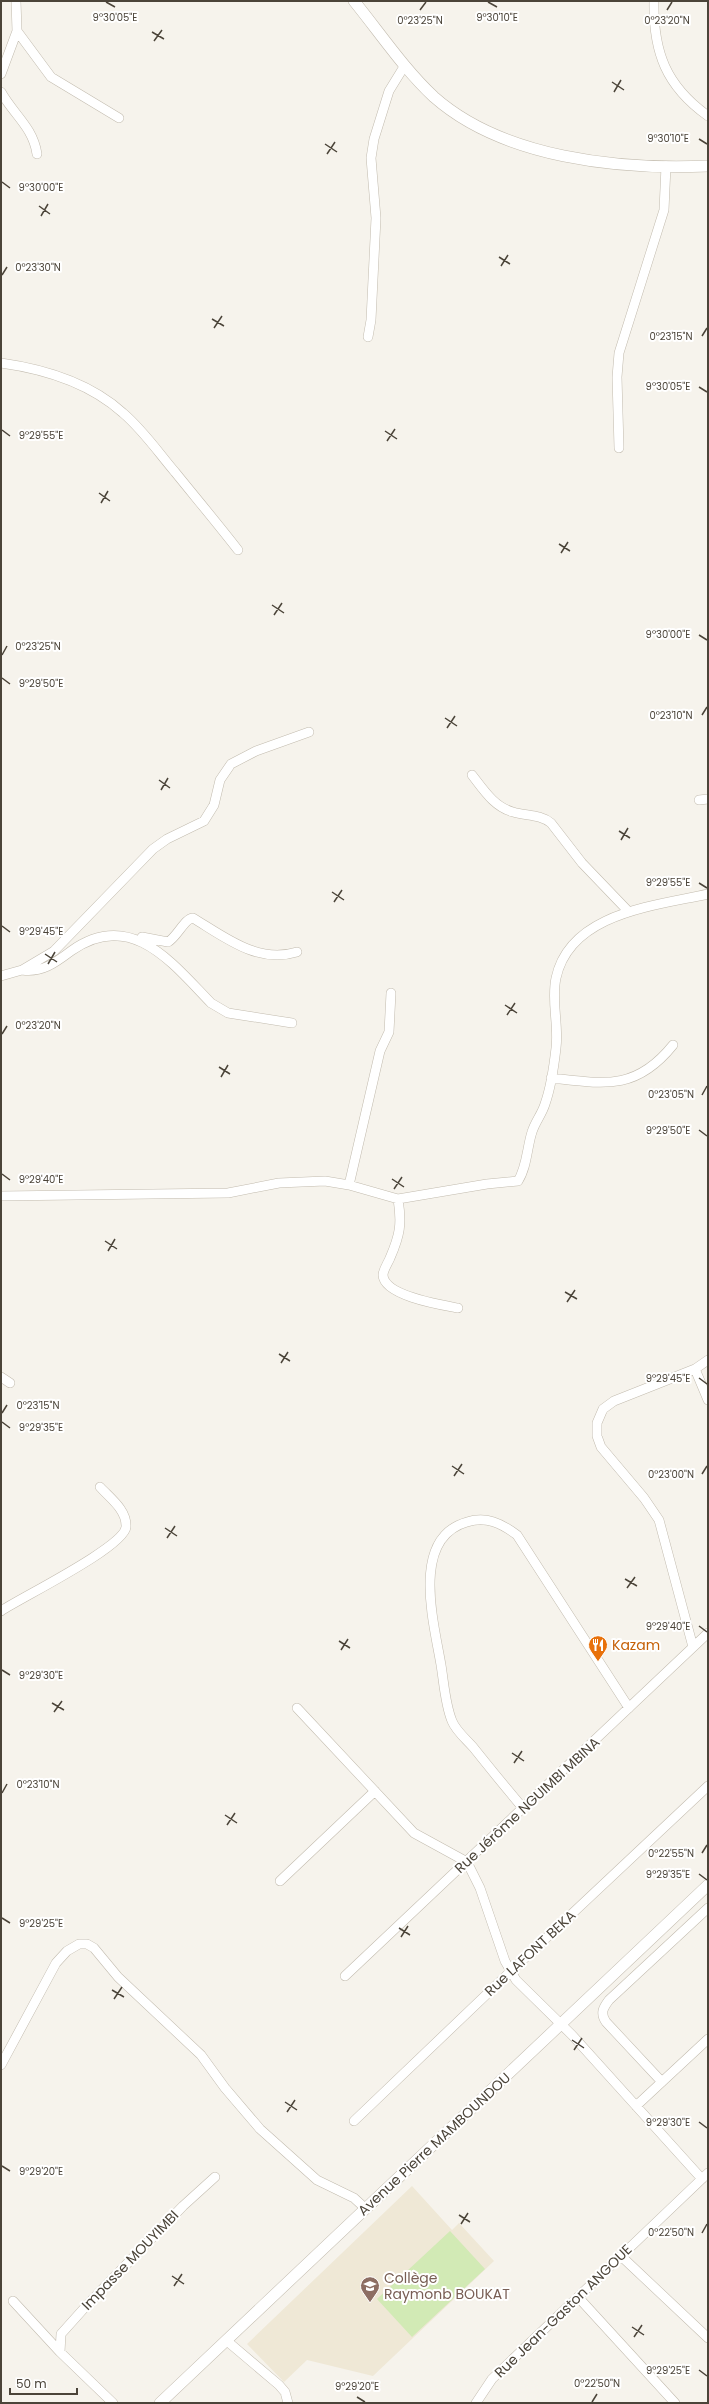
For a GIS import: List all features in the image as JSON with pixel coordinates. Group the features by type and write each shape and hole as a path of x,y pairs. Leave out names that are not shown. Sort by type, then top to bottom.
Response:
{"street":[{"path":"1,74 17,31 16,1"},
{"path":"354,1 405,65 434,96 453,112 483,129 513,142 535,149 578,158 613,163 666,166 708,166"},
{"path":"654,1 654,19 659,53 666,72 688,99 708,116"},
{"path":"17,31 50,77 119,118"},
{"path":"368,337 371,320 376,218 371,158 374,138 389,90 405,65"},
{"path":"1,92 6,102 30,131 35,142 36,154"},
{"path":"619,448 617,377 619,353 664,210 666,166"},
{"path":"1,363 30,367 74,382 122,412 140,430 207,510 238,550"},
{"path":"1,976 22,970 38,962 63,944 153,849 167,839 204,821 214,805 220,780 231,764 256,750 309,732"},
{"path":"472,775 490,798 504,808 512,812 545,818 551,823 582,863 629,912"},
{"path":"1,1196 228,1193 279,1183 325,1181 349,1185 398,1199 487,1184 518,1181 521,1176 532,1131 545,1104 551,1078 556,1047 555,993 559,967 570,946 579,937 602,923 629,912 708,894"},
{"path":"140,940 143,937 168,942 175,937 186,921 193,918 238,945 263,955 285,955 297,952"},
{"path":"22,970 34,972 47,967 83,943 99,938 126,936 140,940 168,959 211,1003 228,1013 292,1023"},
{"path":"349,1185 380,1051 389,1032 391,993"},
{"path":"551,1078 604,1083 625,1080 642,1073 659,1063 673,1045"},
{"path":"398,1199 401,1228 383,1274 386,1283 398,1291 423,1301 458,1308"},
{"path":"693,1647 659,1520 644,1498 601,1447 597,1436 597,1423 603,1410 614,1401 695,1369 708,1360"},
{"path":"695,1369 708,1400"},
{"path":"1,1377 10,1383"},
{"path":"1,1611 88,1561 112,1546 122,1536 126,1527 125,1517 120,1508 100,1487"},
{"path":"523,1808 452,1721 436,1638 429,1575 433,1556 442,1537 458,1524 476,1519 492,1521 505,1526 517,1535 629,1708"},
{"name":"Rue Jérôme NGUIMBI MBINA","path":"345,1976 708,1633"},
{"path":"297,1708 414,1832 467,1862 480,1888 505,1961 516,1980 705,2176"},
{"name":"Rue LAFONT BEKA","path":"354,2121 510,1971 708,1786"},
{"path":"280,1881 375,1791"},
{"name":"Avenue Pierre MAMBOUNDOU","path":"160,2403 708,1885"},
{"path":"662,2082 606,2022 602,2016 603,2009 609,2000 708,1908"},
{"path":"1,2065 56,1964 67,1951 79,1944 87,1944 94,1948 118,1977 201,2055 225,2088 260,2129 316,2180 354,2198 366,2209"},
{"path":"636,2106 708,2039"},
{"name":"Rue Jean-Gaston ANGOUE","path":"476,2403 492,2379 705,2176"},
{"name":"Impasse MOUYIMBI","path":"60,2352 61,2334 86,2305 183,2206 215,2177"},
{"path":"621,2256 708,2338"},
{"path":"578,2297 675,2403"},
{"path":"13,2301 60,2352 113,2403"},
{"path":"227,2340 285,2392 288,2403"}],"shaded area":[{"name":"Collège Raymonb BOUKAT","path":"412,2186 452,2230 459,2223 494,2261 373,2376 307,2360 284,2382 247,2344"}],"green space":[{"path":"450,2231 485,2269 412,2337 377,2299"}],"place":[{"name":"Kazam","path":"598,1662"},
{"name":"Collège Raymonb BOUKAT","path":"370,2303"}]}
